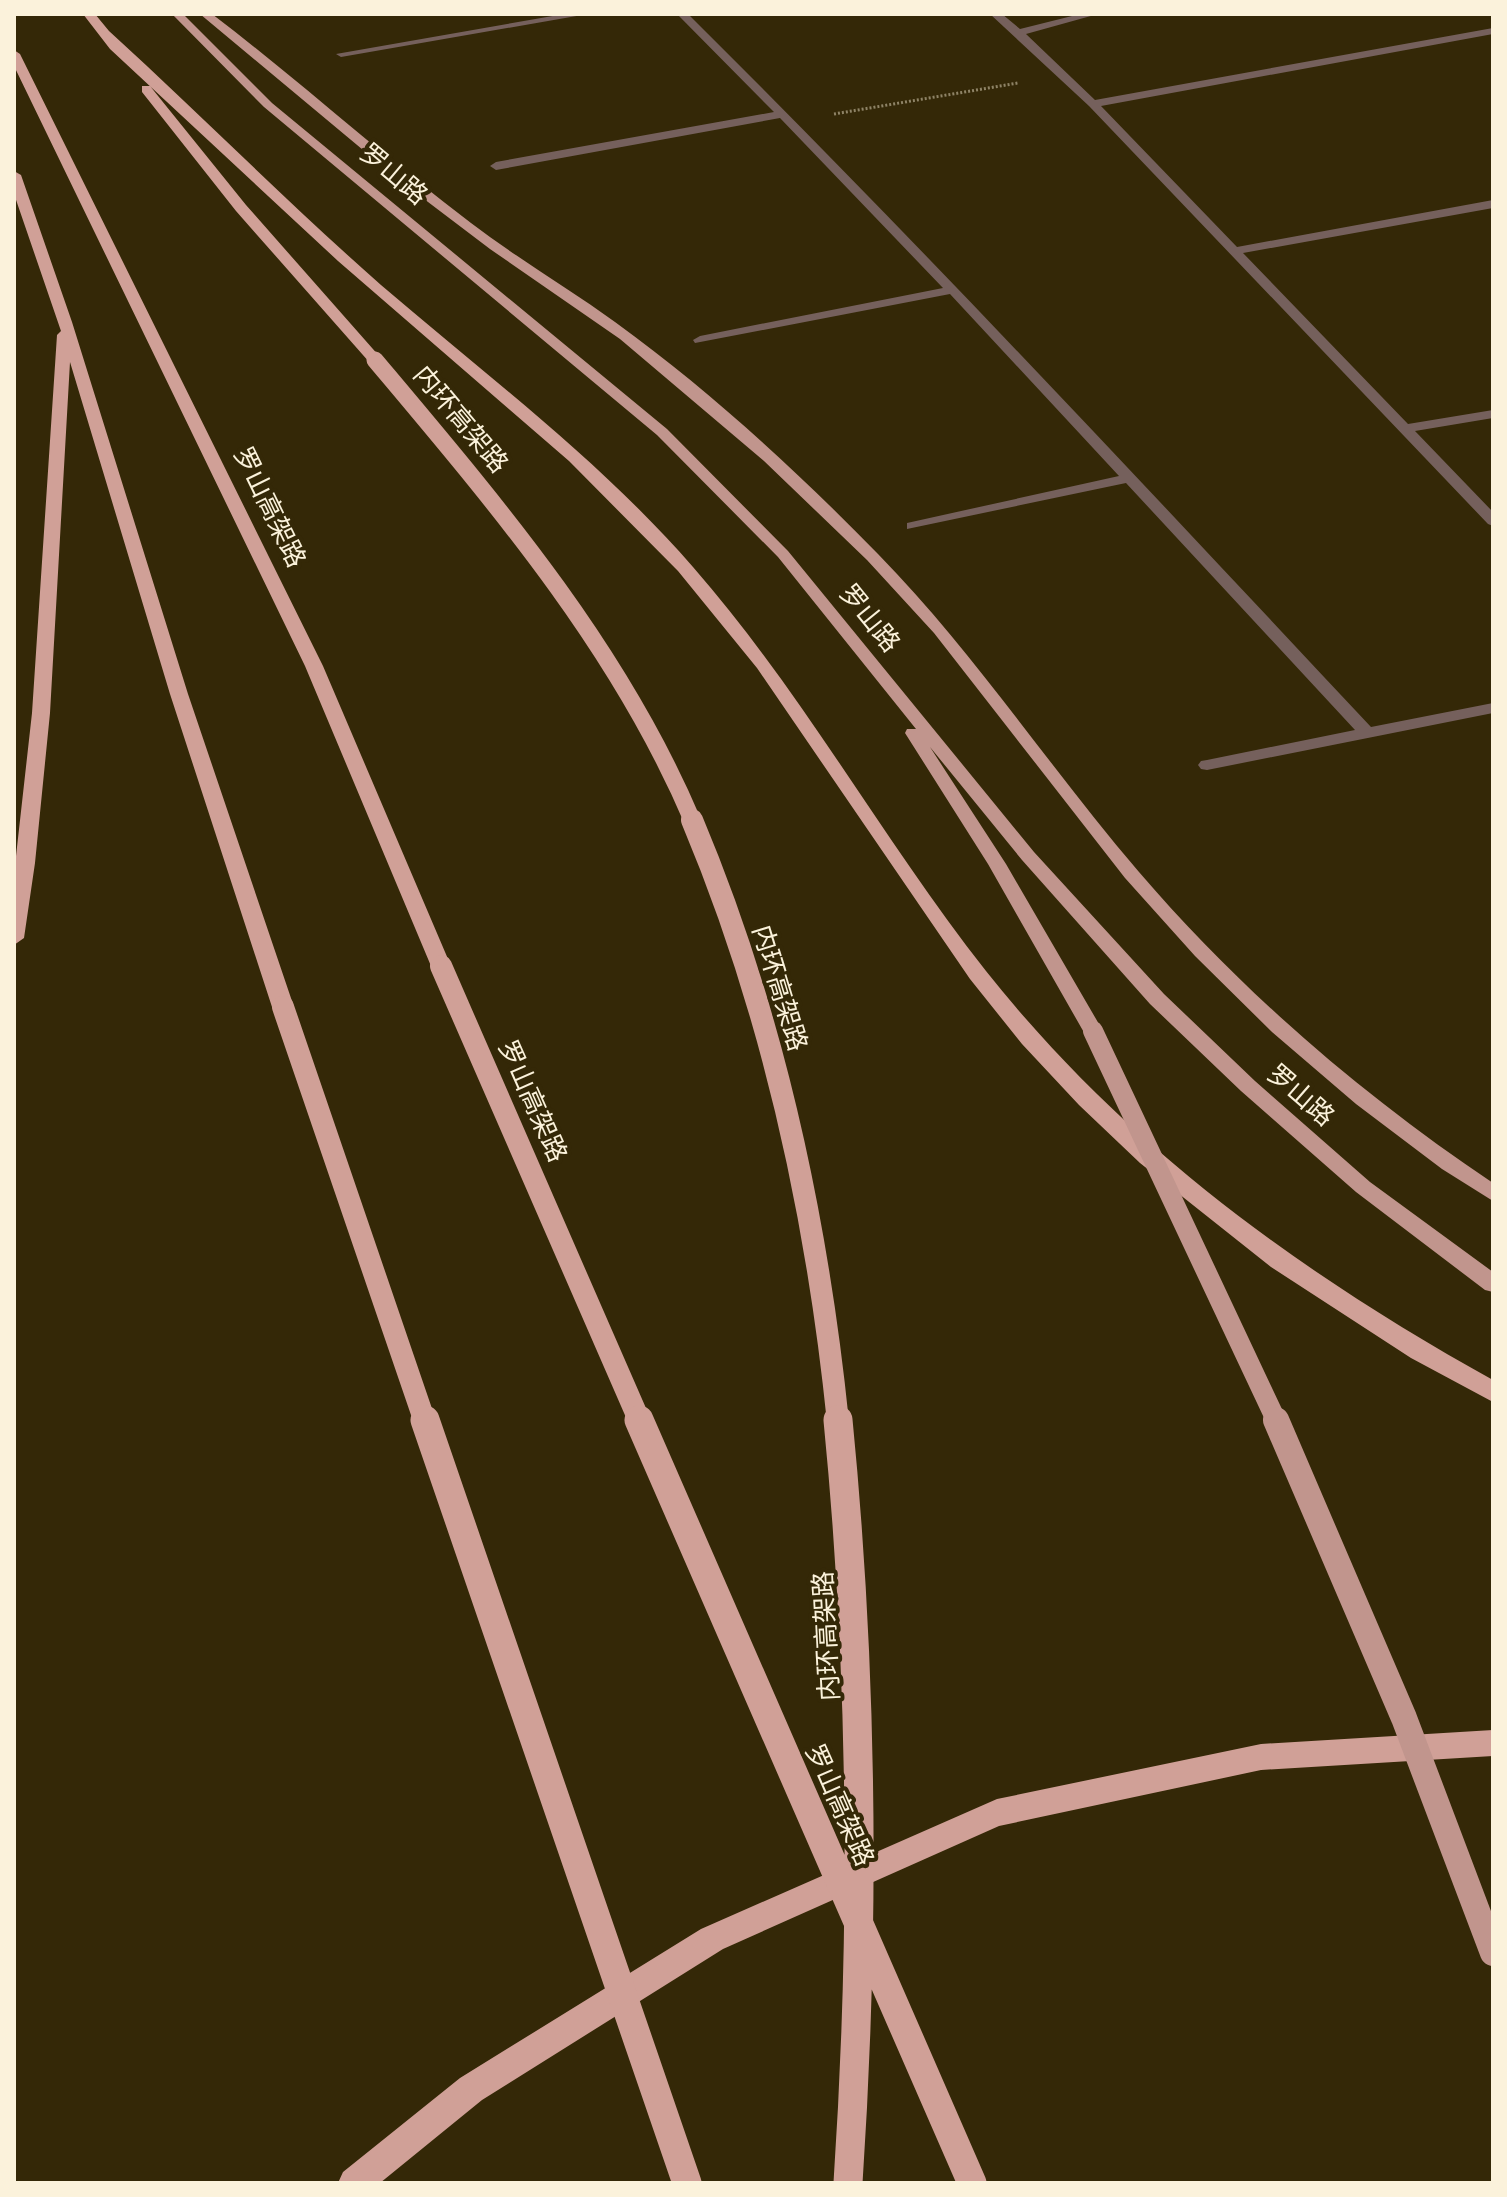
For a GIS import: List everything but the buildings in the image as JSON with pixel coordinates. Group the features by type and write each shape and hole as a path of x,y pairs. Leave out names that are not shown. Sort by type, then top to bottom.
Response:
{"highway":[{"name":"内环高架路","path":"89,14 241,208 530,547 586,625 641,715 686,810 728,915 765,1027 796,1149 822,1285 842,1439 858,1711 857,2041 848,2183"},
{"path":"105,34 276,198 576,460 686,568 752,650 931,913 981,979 1042,1052 1122,1134 1220,1217 1329,1296 1493,1392"},
{"name":"罗山高架路","path":"14,54 314,666 441,966 972,2183"},
{"path":"14,175 65,322 179,694 283,1007 687,2183"},
{"path":"14,938 37,770 65,322"},
{"path":"354,2183 471,2089 712,1939 997,1813 1261,1757 1493,1743"}],"main road":[{"name":"罗山路","path":"177,14 268,105 662,432 783,554 1028,856 1157,999 1248,1086 1363,1187 1493,1284"},
{"path":"205,14 381,160 507,256 622,334 789,475 906,592 1023,732 1102,837 1185,934 1238,988 1339,1078 1460,1172 1493,1193"},
{"path":"861,653 997,864 1093,1031 1150,1148 1246,1354 1385,1674 1493,1953"}],"lane":[{"path":"341,54 583,14"},
{"path":"682,14 788,118 952,290 1367,733"},
{"path":"995,14 1019,32 1062,78 1093,104 1493,521"},
{"path":"1019,32 1093,14"},
{"path":"1093,104 1493,31"},
{"path":"496,166 788,118"},
{"path":"1233,251 1493,204"},
{"path":"700,340 952,290"},
{"path":"1404,429 1493,414"},
{"path":"912,526 1128,478"},
{"path":"1207,765 1493,708"}],"path":[{"path":"788,118 1062,78"}]}
